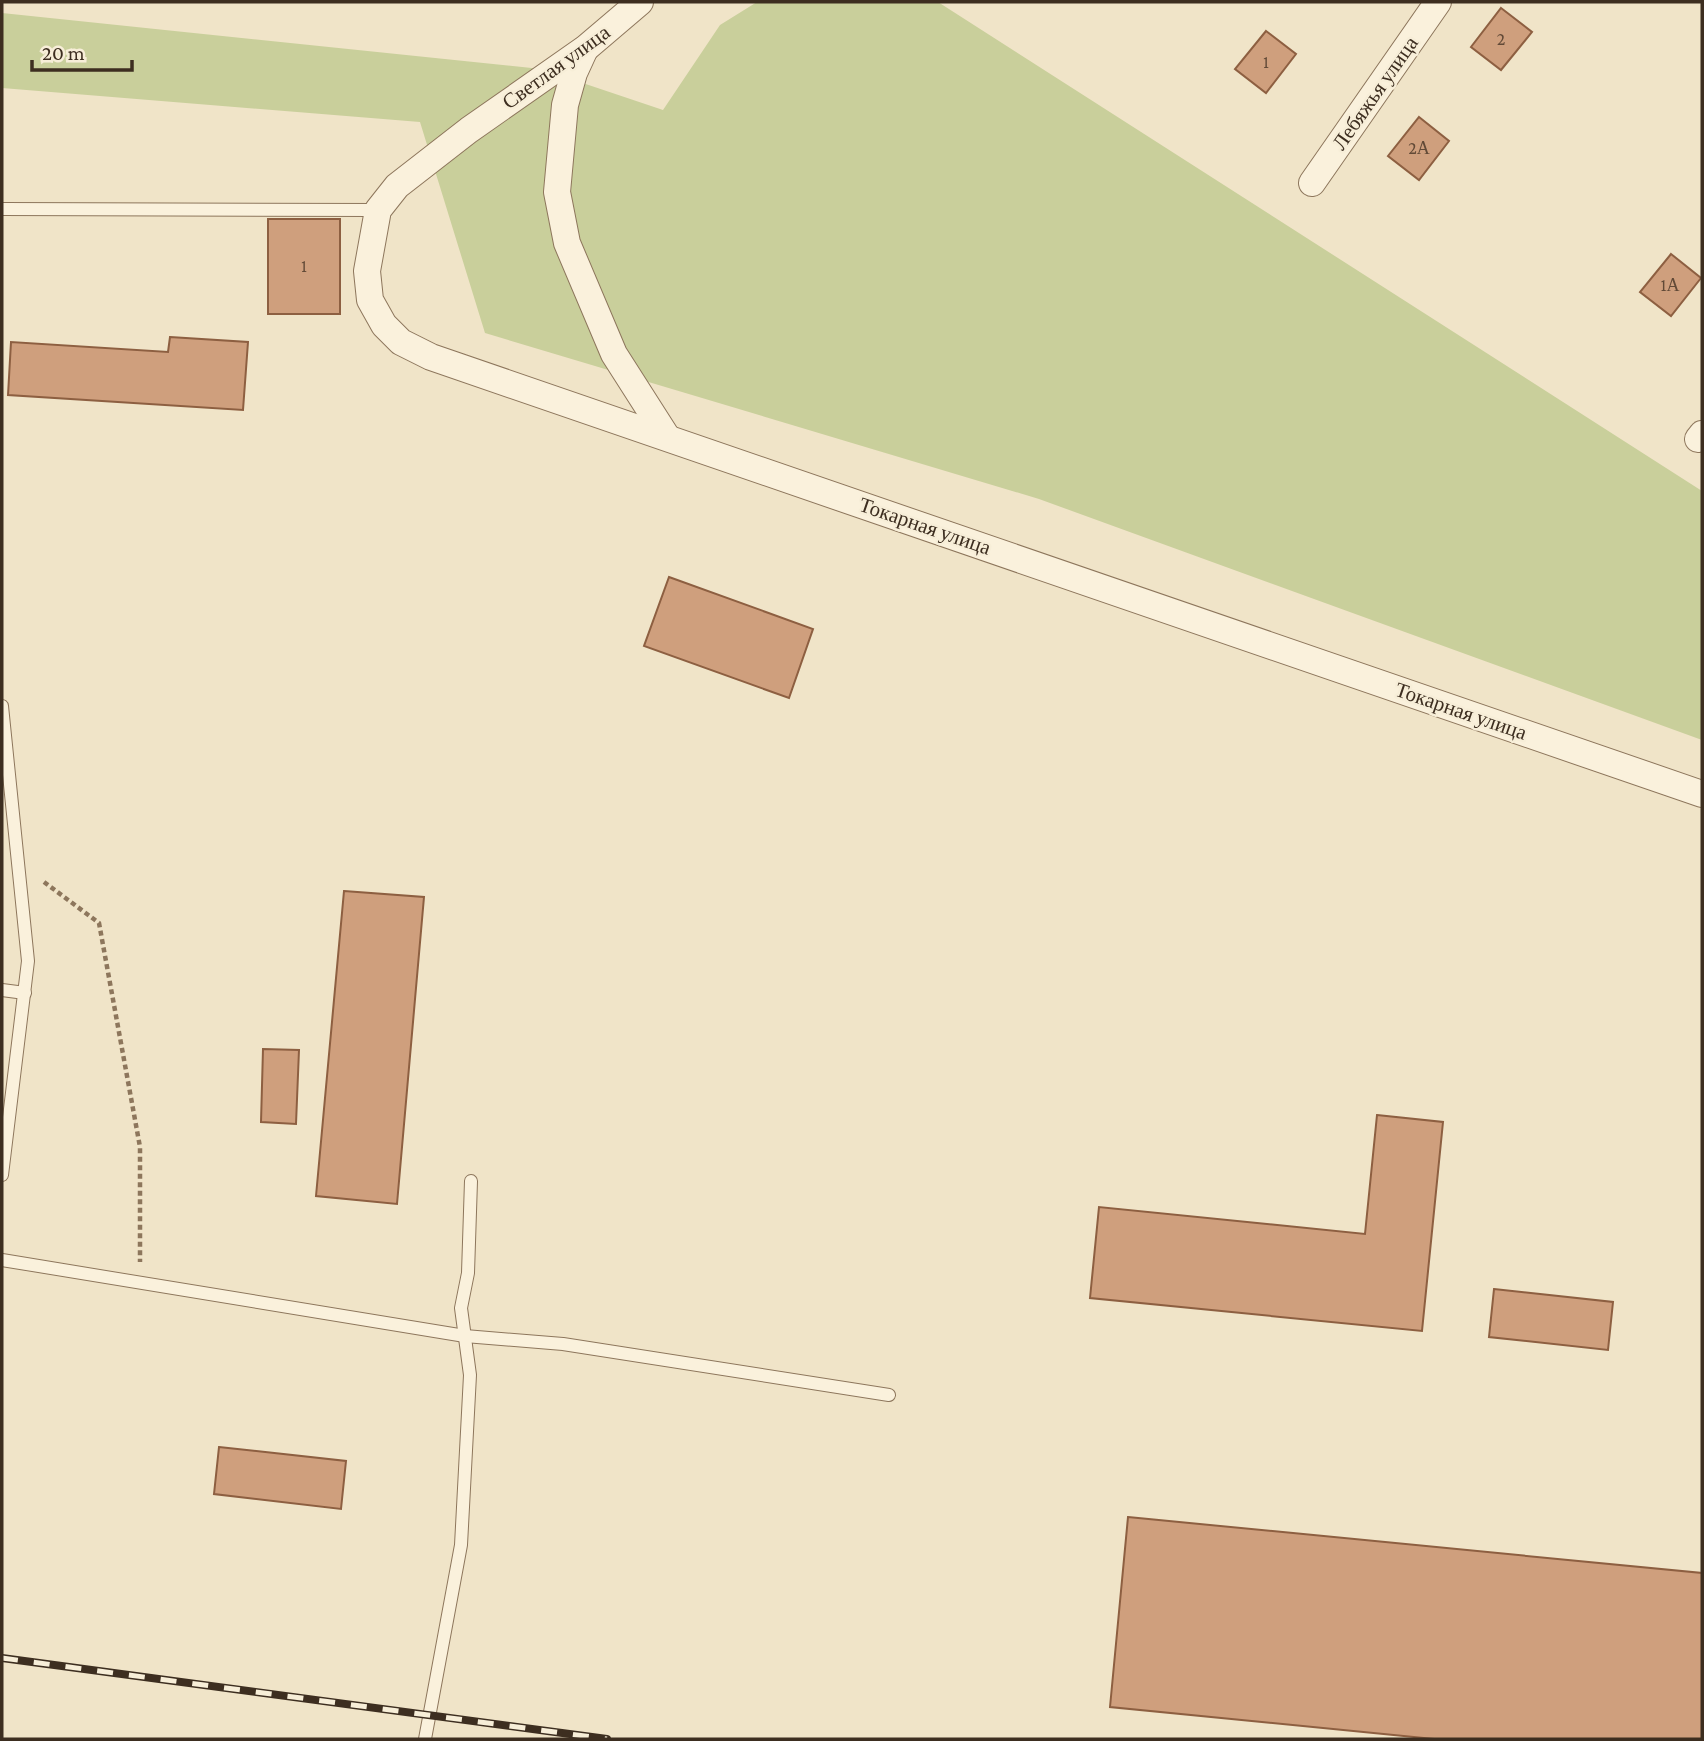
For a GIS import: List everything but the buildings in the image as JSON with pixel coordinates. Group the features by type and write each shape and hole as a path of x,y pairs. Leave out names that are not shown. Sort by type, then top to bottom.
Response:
{"street":[{"name":"Светлая улица","path":"469,130 586,48 640,2"},
{"name":"Лебяжья улица","path":"1312,183 1438,2"},
{"path":"586,48 574,73 565,105 557,192 567,243 614,354 667,438"},
{"name":"Токарная улица","path":"469,130 397,186 378,211 367,271 370,300 384,325 401,342 430,357 1702,794"}],"lane":[{"path":"2,209 378,211"},
{"path":"2,706 29,961 2,1175"},
{"path":"2,990 25,993"},
{"path":"425,1739 461,1545 470,1375 461,1308 468,1273 471,1181"},
{"path":"2,1260 465,1336 563,1344 889,1395"}],"path":[{"path":"18,863 99,923 140,1147 139,1282"}],"green space":[{"path":"757,2 938,2 1702,491 1702,740 1039,499 485,333 420,122 2,88 2,13 541,69 663,110 720,25"}],"railway":[{"path":"2,1658 607,1739"}]}
